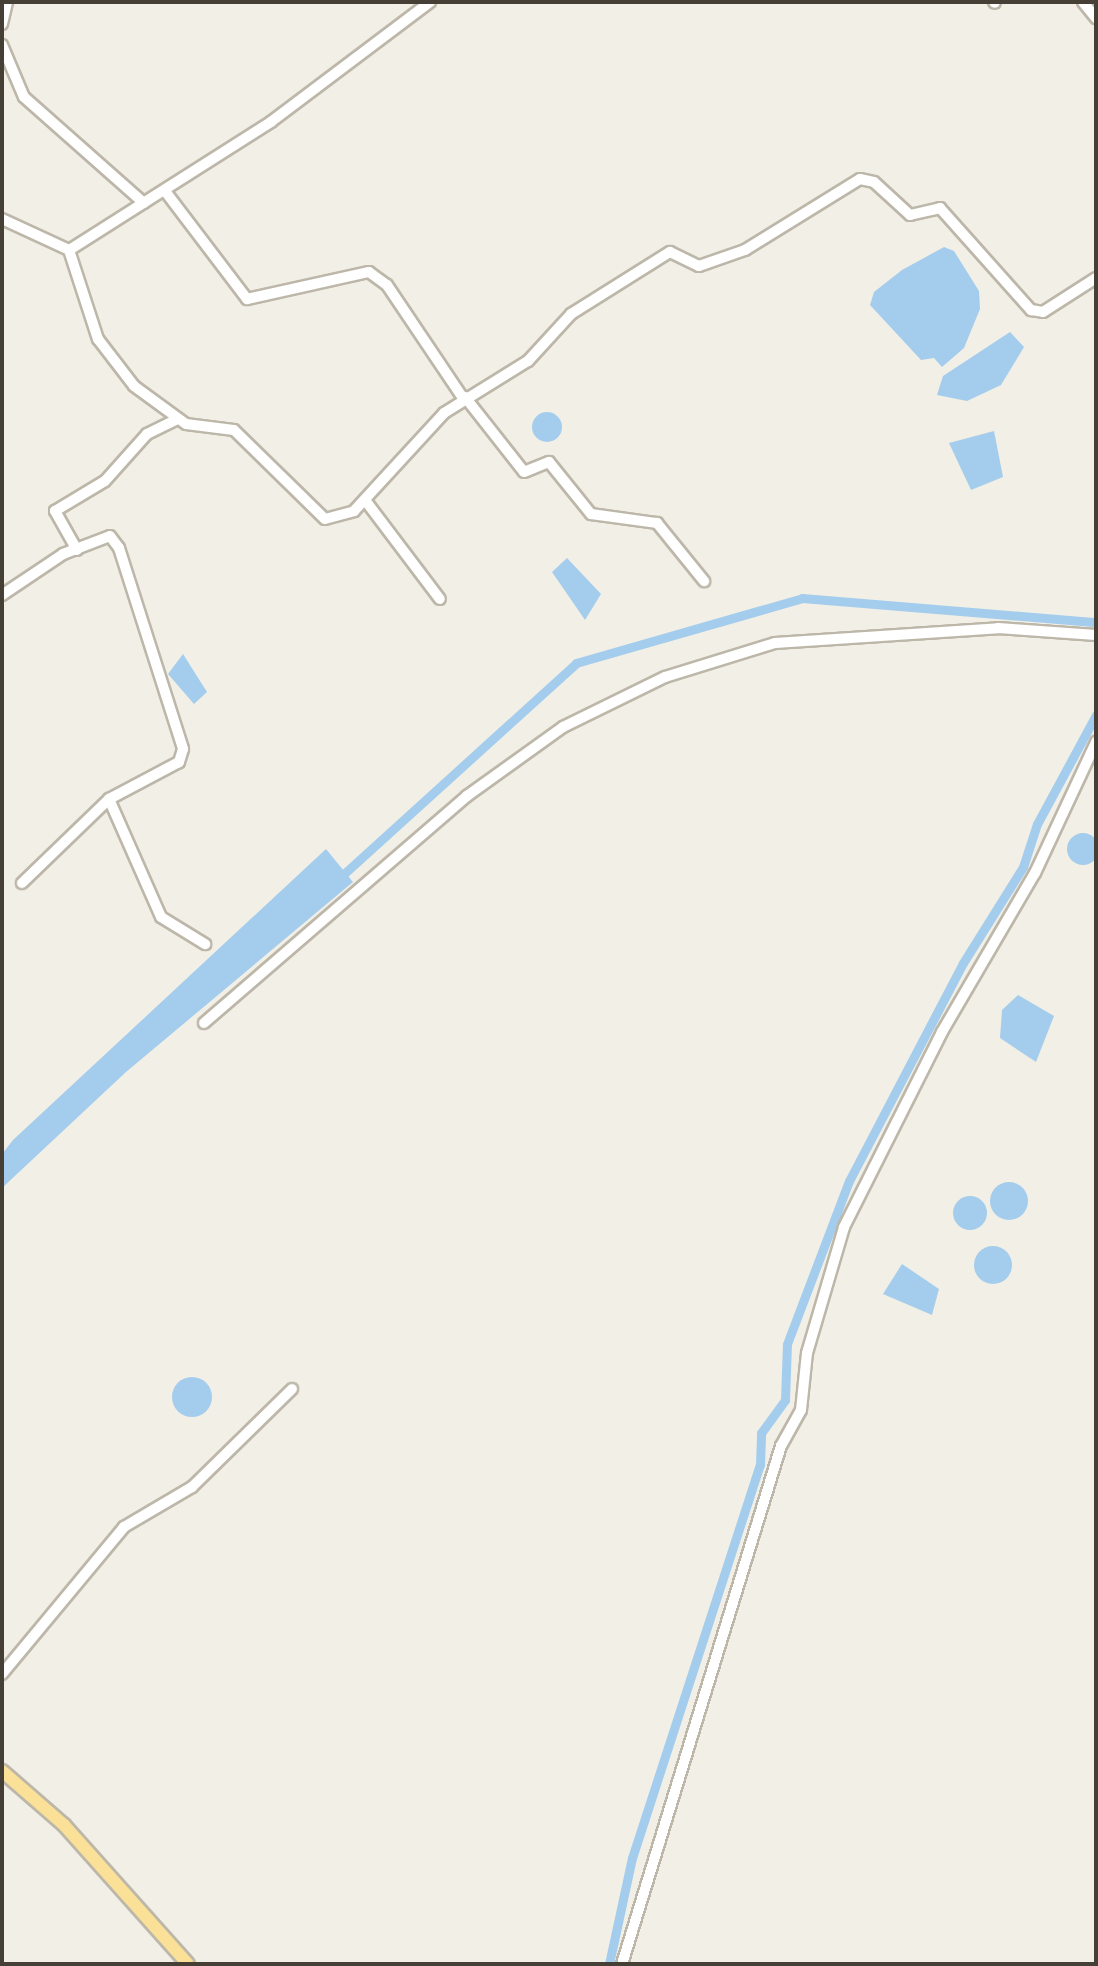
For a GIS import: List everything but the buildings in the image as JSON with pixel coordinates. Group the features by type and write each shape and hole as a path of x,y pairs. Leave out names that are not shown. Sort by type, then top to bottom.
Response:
{"main road":[{"path":"2,1771 64,1825 188,1964"}],"street":[{"path":"2,24 7,2"},
{"path":"69,250 165,191 430,2"},
{"path":"1083,2 1096,18"},
{"path":"2,45 24,97 144,203"},
{"path":"2,219 69,250 98,339 134,386 178,419 234,430 325,519 338,521 365,500 464,398 528,361 571,314 670,252 699,266 745,250 860,179 874,182 910,215 940,208 1031,310 1043,312 1096,278"},
{"path":"165,191 247,299 369,272 387,285 464,398 524,472 549,462 591,514 657,523 704,581"},
{"path":"77,550 55,511 105,481 147,434 178,419"},
{"path":"365,500 440,599"},
{"path":"2,595 77,550 110,536 119,548 183,749 179,762 109,799 22,883"},
{"path":"204,1023 467,796 563,727 665,677 775,643 998,628 1096,635"},
{"path":"622,1964 781,1446 801,1410 807,1353 844,1227 942,1032 1035,873 1096,742"},
{"path":"109,799 161,917 205,944"},
{"path":"2,1674 124,1527 192,1487 292,1389"}],"water":[{"path":"944,247 954,251 979,291 980,309 964,348 942,367 934,358 921,360 870,305 874,292 902,270"},
{"path":"1010,332 1024,347 1001,385 967,401 937,395 943,376"},
{"path":"547,412 558,416 562,427 558,438 547,442 536,438 532,427 536,416"},
{"path":"994,431 1003,477 971,490 949,443"},
{"path":"567,558 601,594 585,620 552,572"},
{"path":"183,654 207,692 194,704 168,674"},
{"path":"1083,833 1094,838 1099,849 1094,860 1083,865 1072,860 1067,849 1072,838"},
{"path":"326,849 353,882 126,1072 2,1188 2,1154 13,1140"},
{"path":"1018,995 1054,1016 1036,1062 1000,1038 1002,1010"},
{"path":"1009,1182 1022,1188 1028,1201 1022,1214 1009,1220 996,1214 990,1201 996,1188"},
{"path":"970,1196 982,1201 987,1213 982,1225 970,1230 958,1225 953,1213 958,1201"},
{"path":"993,1246 1006,1252 1012,1265 1006,1278 993,1284 980,1278 974,1265 980,1252"},
{"path":"902,1264 939,1289 932,1315 883,1294"},
{"path":"192,1377 206,1383 212,1397 206,1411 192,1417 178,1411 172,1397 178,1383"}],"waterway":[{"path":"336,881 576,663 802,598 1096,622"},
{"path":"609,1964 632,1858 760,1465 761,1433 785,1400 787,1344 849,1181 963,963 1023,867 1037,824 1096,715"}]}
